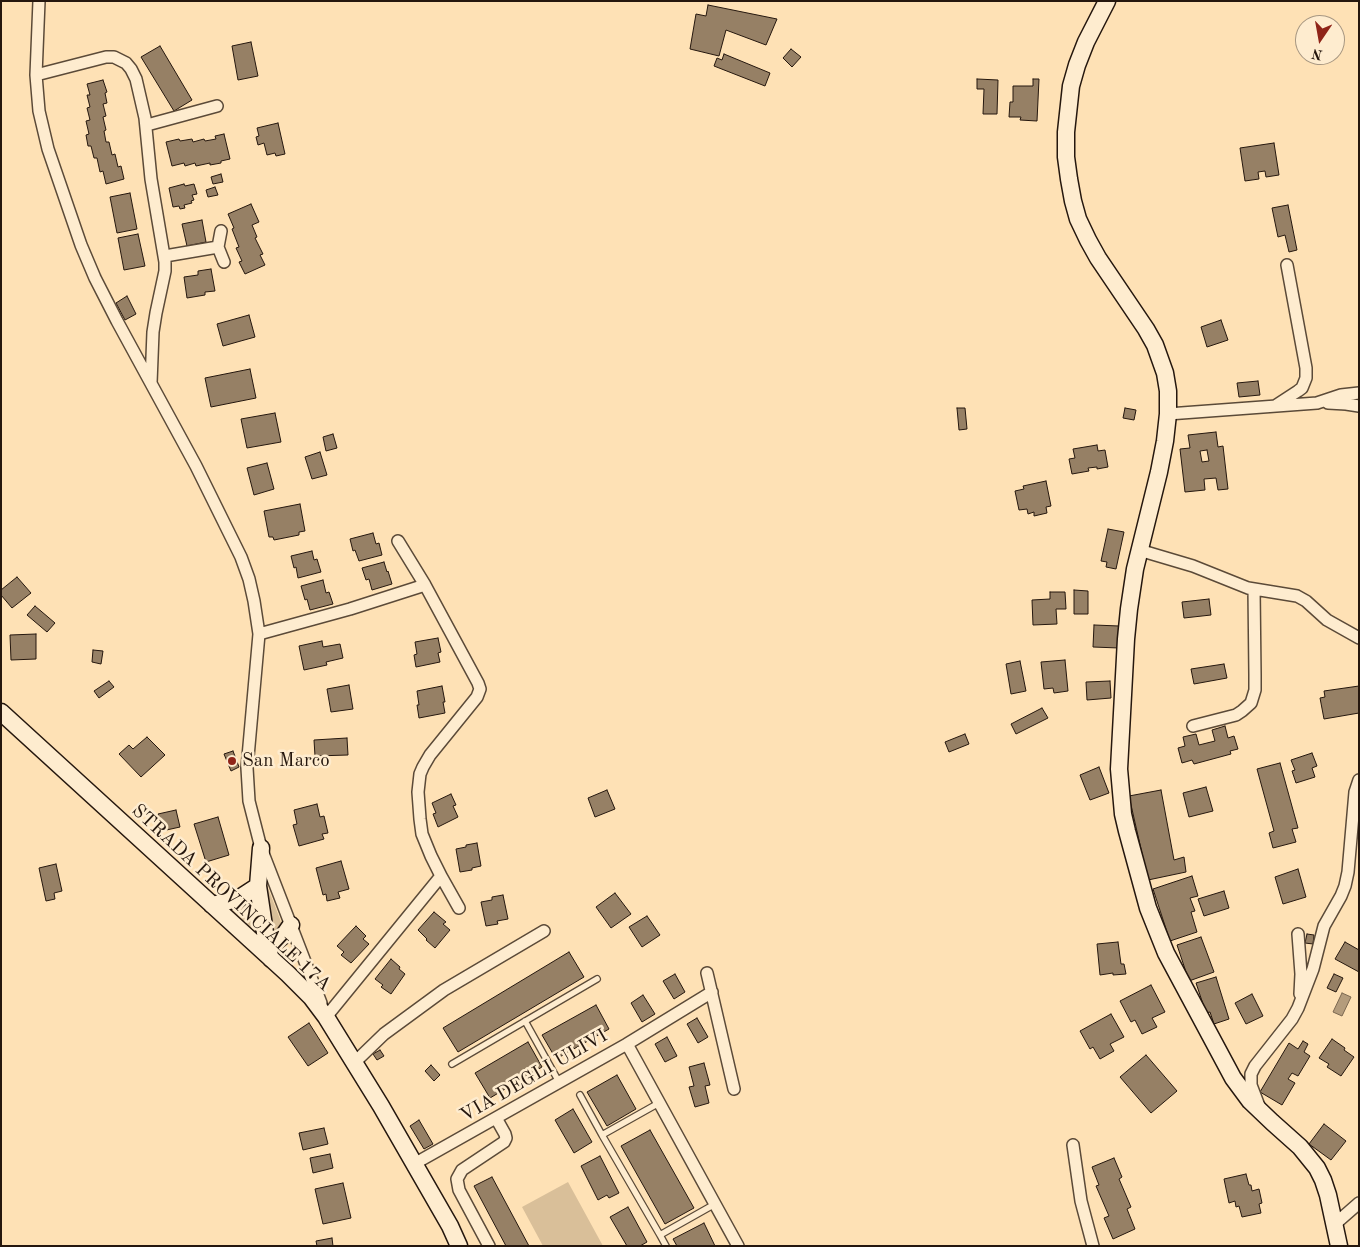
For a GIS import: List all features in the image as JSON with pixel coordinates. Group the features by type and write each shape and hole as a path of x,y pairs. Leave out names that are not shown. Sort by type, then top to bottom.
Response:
{"main road":[{"path":"1107,1 1086,42 1071,86 1066,132 1066,158 1069,179 1078,219 1088,240 1146,329 1159,354 1166,381 1168,414 1161,461 1130,595 1119,769 1121,797 1127,830 1148,908 1166,953 1229,1073 1261,1112 1300,1147 1314,1164 1325,1184 1339,1246"},
{"name":"STRADA PROVINCIALE 17A","path":"1,712 212,905 265,950 306,992 326,1017 381,1106 450,1226 459,1246"},
{"path":"262,848 258,886 265,950 279,940 291,925"},
{"path":"212,905 238,899 258,886"}],"street":[{"path":"40,1 36,75 39,111 45,142 80,245 150,385 196,466 241,556 252,590 258,634 247,776 249,801 262,848 326,1017 441,876"},
{"path":"36,75 98,58 114,57 131,68 136,80 143,104 151,179 165,256 165,271 153,332 150,385"},
{"path":"146,125 217,106"},
{"path":"221,230 218,247 224,262"},
{"path":"165,256 218,247"},
{"path":"1272,407 1298,391 1306,378 1306,368 1287,265"},
{"path":"1317,403 1341,395 1359,393"},
{"path":"1168,414 1317,403 1340,403 1359,406"},
{"path":"398,541 425,585 480,689 477,697 430,755 420,774 418,792 422,834 431,856 459,908"},
{"path":"1139,550 1193,566 1254,589 1302,598 1327,620 1359,638"},
{"path":"258,634 350,609 425,585"},
{"path":"1193,726 1242,712 1251,703 1255,690 1254,589"},
{"path":"1261,1112 1251,1085 1251,1074 1298,1008 1313,969 1324,926 1345,886 1348,872 1355,792 1359,780"},
{"path":"354,1063 384,1034 444,990 544,931"},
{"path":"1298,934 1301,974 1298,1008"},
{"path":"707,973 734,1089"},
{"path":"627,1044 712,992"},
{"name":"VIA DEGLI ULIVI","path":"414,1164 627,1044 738,1246"},
{"path":"489,1246 459,1190 457,1179 462,1170 502,1144 505,1140 505,1134 496,1118"},
{"path":"1073,1145 1081,1201 1093,1246"},
{"path":"1335,1224 1359,1203"}],"lane":[{"path":"452,1064 597,979"},
{"path":"525,1021 560,1082"},
{"path":"580,1095 666,1246"},
{"path":"602,1135 658,1103"},
{"path":"660,1235 715,1204"}],"shaded area":[{"path":"264,883 266,883 281,923 274,936"},
{"path":"253,895 258,931 254,932 227,908"},
{"path":"1342,993 1351,997 1342,1016 1333,1012"},
{"path":"568,1182 603,1246 543,1246 522,1207"}],"building":[{"path":"708,5 777,19 766,45 726,30 719,56 690,49 696,14 706,16"},
{"path":"251,42 258,76 238,80 232,46"},
{"path":"160,46 192,100 174,111 141,57"},
{"path":"791,49 801,57 792,67 783,58"},
{"path":"724,54 770,73 765,86 714,66 717,58 722,60"},
{"path":"977,79 998,80 997,114 983,114 984,89 977,89"},
{"path":"1033,79 1039,79 1037,121 1020,120 1021,117 1009,117 1010,102 1013,102 1013,86 1033,86"},
{"path":"103,80 107,92 105,93 107,103 103,104 106,116 103,117 106,142 109,142 112,155 115,154 118,167 121,166 124,179 106,184 103,171 100,172 97,158 94,158 91,146 88,146 86,135 89,134 86,121 90,120 87,108 90,107 87,95 90,95 87,84"},
{"path":"278,123 285,154 276,156 275,153 267,155 264,143 258,145 256,137 259,136 257,128"},
{"path":"224,134 230,159 210,165 210,163 196,166 195,163 185,166 184,163 172,166 166,142 179,139 180,141 192,139 193,142 204,139 205,141 216,139 215,136"},
{"path":"1274,143 1279,175 1266,177 1265,171 1258,172 1259,179 1245,181 1240,148"},
{"path":"221,174 223,182 213,184 211,177"},
{"path":"184,184 185,186 194,184 197,194 192,195 194,200 191,201 192,203 184,205 185,208 173,207 169,188"},
{"path":"215,187 218,195 208,197 206,190"},
{"path":"130,193 137,229 117,233 110,197"},
{"path":"251,204 259,222 252,225 257,237 255,238 263,254 260,255 265,265 245,274 239,262 242,261 236,248 239,247 228,214"},
{"path":"1288,205 1297,250 1289,252 1285,235 1278,237 1272,208"},
{"path":"202,220 206,242 187,246 182,224"},
{"path":"138,234 145,266 124,270 118,238"},
{"path":"211,269 215,291 187,298 184,277 198,275 198,271"},
{"path":"127,296 136,314 125,320 116,303"},
{"path":"249,315 255,337 223,346 217,324"},
{"path":"1221,320 1228,340 1207,347 1201,327"},
{"path":"250,369 256,398 211,407 205,378"},
{"path":"1258,381 1260,395 1239,397 1237,383"},
{"path":"957,408 965,408 967,429 959,430"},
{"path":"1125,408 1136,410 1134,420 1123,418"},
{"path":"275,413 281,442 247,448 241,419"},
{"path":"1216,432 1218,447 1223,446 1228,489 1218,490 1216,478 1204,479 1205,490 1185,492 1180,449 1190,448 1188,435","holes":["1207,450 1209,461 1202,462 1200,451"]},
{"path":"333,434 337,448 326,451 323,437"},
{"path":"1097,445 1098,451 1105,450 1108,467 1088,468 1089,471 1072,474 1069,459 1075,458 1073,449"},
{"path":"320,452 327,475 312,479 305,457"},
{"path":"267,463 274,489 254,495 247,468"},
{"path":"1046,481 1051,506 1046,507 1047,513 1034,516 1034,512 1028,514 1027,509 1019,510 1015,491 1024,489 1023,486"},
{"path":"300,504 305,531 299,532 299,535 274,540 273,537 269,537 264,511"},
{"path":"1108,529 1124,532 1116,569 1106,567 1107,562 1101,561"},
{"path":"373,533 376,544 379,543 382,555 359,561 355,550 353,551 350,539"},
{"path":"312,551 314,560 317,559 321,572 298,578 291,556"},
{"path":"384,562 392,584 372,590 369,579 366,580 362,568"},
{"path":"17,577 31,593 12,608 1,595 1,590"},
{"path":"323,580 326,593 329,592 333,604 310,610 301,586"},
{"path":"1074,590 1088,591 1088,614 1074,614"},
{"path":"1050,592 1065,592 1066,609 1056,609 1057,624 1033,625 1032,600 1050,599"},
{"path":"1209,599 1211,615 1184,618 1182,602"},
{"path":"35,606 55,623 47,632 27,615"},
{"path":"1094,625 1119,626 1119,648 1093,647"},
{"path":"36,634 36,659 11,660 10,635"},
{"path":"438,638 441,652 438,653 440,662 416,667 414,655 417,654 415,642"},
{"path":"322,641 323,647 340,644 343,658 326,662 327,665 304,670 299,646"},
{"path":"93,650 103,651 101,664 92,662"},
{"path":"1065,660 1068,691 1054,693 1053,688 1044,689 1041,662"},
{"path":"1020,661 1026,691 1011,694 1006,664"},
{"path":"1224,664 1227,678 1194,684 1191,669"},
{"path":"109,681 114,687 99,698 94,691"},
{"path":"1110,681 1111,698 1087,700 1086,682"},
{"path":"349,685 353,709 331,712 327,689"},
{"path":"442,686 445,713 419,718 417,691"},
{"path":"1359,686 1359,713 1324,719 1320,698 1325,697 1324,691"},
{"path":"1042,708 1048,718 1016,734 1011,724"},
{"path":"1225,726 1228,738 1234,736 1238,749 1230,751 1231,754 1194,764 1192,760 1182,763 1178,748 1185,746 1183,737 1196,734 1199,745 1215,741 1212,730"},
{"path":"965,734 969,744 949,752 945,742"},
{"path":"147,737 165,755 141,777 119,754 129,745 133,749"},
{"path":"347,738 348,755 315,756 314,740"},
{"name":"San Marco","path":"233,751 239,767 231,771 224,754"},
{"path":"1312,753 1317,766 1312,768 1315,777 1296,783 1292,771 1295,770 1291,760"},
{"path":"1280,763 1298,828 1292,829 1296,842 1273,848 1269,833 1274,831 1257,769"},
{"path":"1099,767 1109,793 1090,800 1080,775"},
{"path":"1206,787 1213,811 1189,817 1183,793"},
{"path":"607,790 615,809 595,817 588,798"},
{"path":"1161,790 1174,860 1184,857 1186,872 1148,880 1129,796"},
{"path":"451,794 456,805 453,806 458,817 438,827 433,814 436,813 432,803"},
{"path":"317,804 320,817 324,816 328,833 322,834 324,839 299,846 293,825 297,824 294,810"},
{"path":"176,810 180,827 162,831 158,814"},
{"path":"218,817 229,855 206,862 194,824"},
{"path":"477,843 481,866 460,872 456,849"},
{"path":"341,861 349,889 338,892 340,898 327,901 326,894 323,895 316,868"},
{"path":"56,864 62,891 54,893 55,899 46,901 39,868"},
{"path":"1298,869 1306,897 1283,904 1275,877"},
{"path":"1192,876 1198,896 1190,898 1195,911 1191,912 1197,932 1170,941 1153,889"},
{"path":"1224,891 1229,908 1204,916 1198,899"},
{"path":"615,893 631,914 611,928 596,907"},
{"path":"503,895 508,919 497,921 498,924 486,926 481,902"},
{"path":"434,912 446,922 443,924 450,930 435,948 418,930"},
{"path":"647,916 660,935 642,947 629,927"},
{"path":"356,926 366,936 363,939 369,944 351,963 341,955 344,952 337,946"},
{"path":"1307,934 1314,935 1313,944 1305,943"},
{"path":"1201,937 1214,972 1189,981 1177,945"},
{"path":"1118,942 1121,964 1124,964 1126,974 1100,975 1097,944"},
{"path":"1345,942 1359,950 1359,972 1335,959"},
{"path":"569,952 584,977 458,1052 443,1028"},
{"path":"391,959 405,974 391,994 381,987 383,985 375,979"},
{"path":"675,974 685,992 674,999 663,981"},
{"path":"1334,974 1343,978 1336,992 1327,988"},
{"path":"1216,977 1229,1019 1214,1024 1210,1012 1206,1013 1196,983"},
{"path":"1151,985 1165,1012 1152,1018 1157,1027 1142,1034 1135,1020 1131,1022 1120,1001"},
{"path":"1252,994 1263,1016 1246,1024 1235,1003"},
{"path":"643,995 655,1014 642,1022 631,1003"},
{"path":"596,1005 609,1029 556,1059 542,1035"},
{"path":"1111,1014 1124,1037 1110,1044 1114,1051 1100,1059 1093,1047 1090,1049 1080,1031"},
{"path":"697,1018 708,1037 698,1043 687,1024"},
{"path":"309,1023 328,1053 308,1066 288,1037"},
{"path":"667,1037 677,1056 665,1062 655,1044"},
{"path":"1332,1039 1354,1057 1341,1076 1327,1067 1329,1064 1319,1058"},
{"path":"1303,1041 1308,1044 1304,1052 1310,1056 1298,1076 1292,1073 1288,1079 1295,1083 1282,1105 1260,1092 1289,1043 1298,1049"},
{"path":"528,1042 542,1067 490,1098 475,1073"},
{"path":"380,1050 384,1056 377,1060 373,1054"},
{"path":"1146,1055 1177,1091 1151,1113 1120,1077"},
{"path":"704,1063 710,1085 705,1086 709,1103 695,1107 689,1087 694,1086 689,1067"},
{"path":"431,1065 440,1075 434,1081 425,1071"},
{"path":"617,1075 636,1109 607,1126 587,1092"},
{"path":"573,1109 592,1142 574,1153 555,1120"},
{"path":"419,1120 433,1144 424,1149 410,1126"},
{"path":"1324,1124 1346,1141 1331,1160 1309,1144"},
{"path":"324,1128 328,1144 303,1150 299,1133"},
{"path":"650,1130 694,1208 665,1224 621,1146"},
{"path":"330,1154 333,1168 313,1173 310,1158"},
{"path":"600,1156 619,1193 609,1198 607,1195 598,1200 581,1166"},
{"path":"1114,1158 1122,1177 1119,1179 1131,1207 1127,1209 1135,1229 1113,1239 1104,1218 1109,1216 1096,1186 1099,1185 1092,1167"},
{"path":"1246,1174 1252,1191 1259,1189 1262,1203 1259,1204 1261,1213 1242,1217 1239,1206 1236,1207 1235,1201 1229,1203 1224,1179"},
{"path":"492,1177 529,1246 506,1246 474,1186"},
{"path":"343,1183 351,1218 323,1224 315,1189"},
{"path":"628,1207 647,1242 640,1246 627,1246 610,1217"},
{"path":"704,1223 715,1246 677,1246 673,1239"},
{"path":"332,1238 333,1246 317,1246 316,1241"}],"place":[{"name":"San Marco","path":"232,761"}]}
